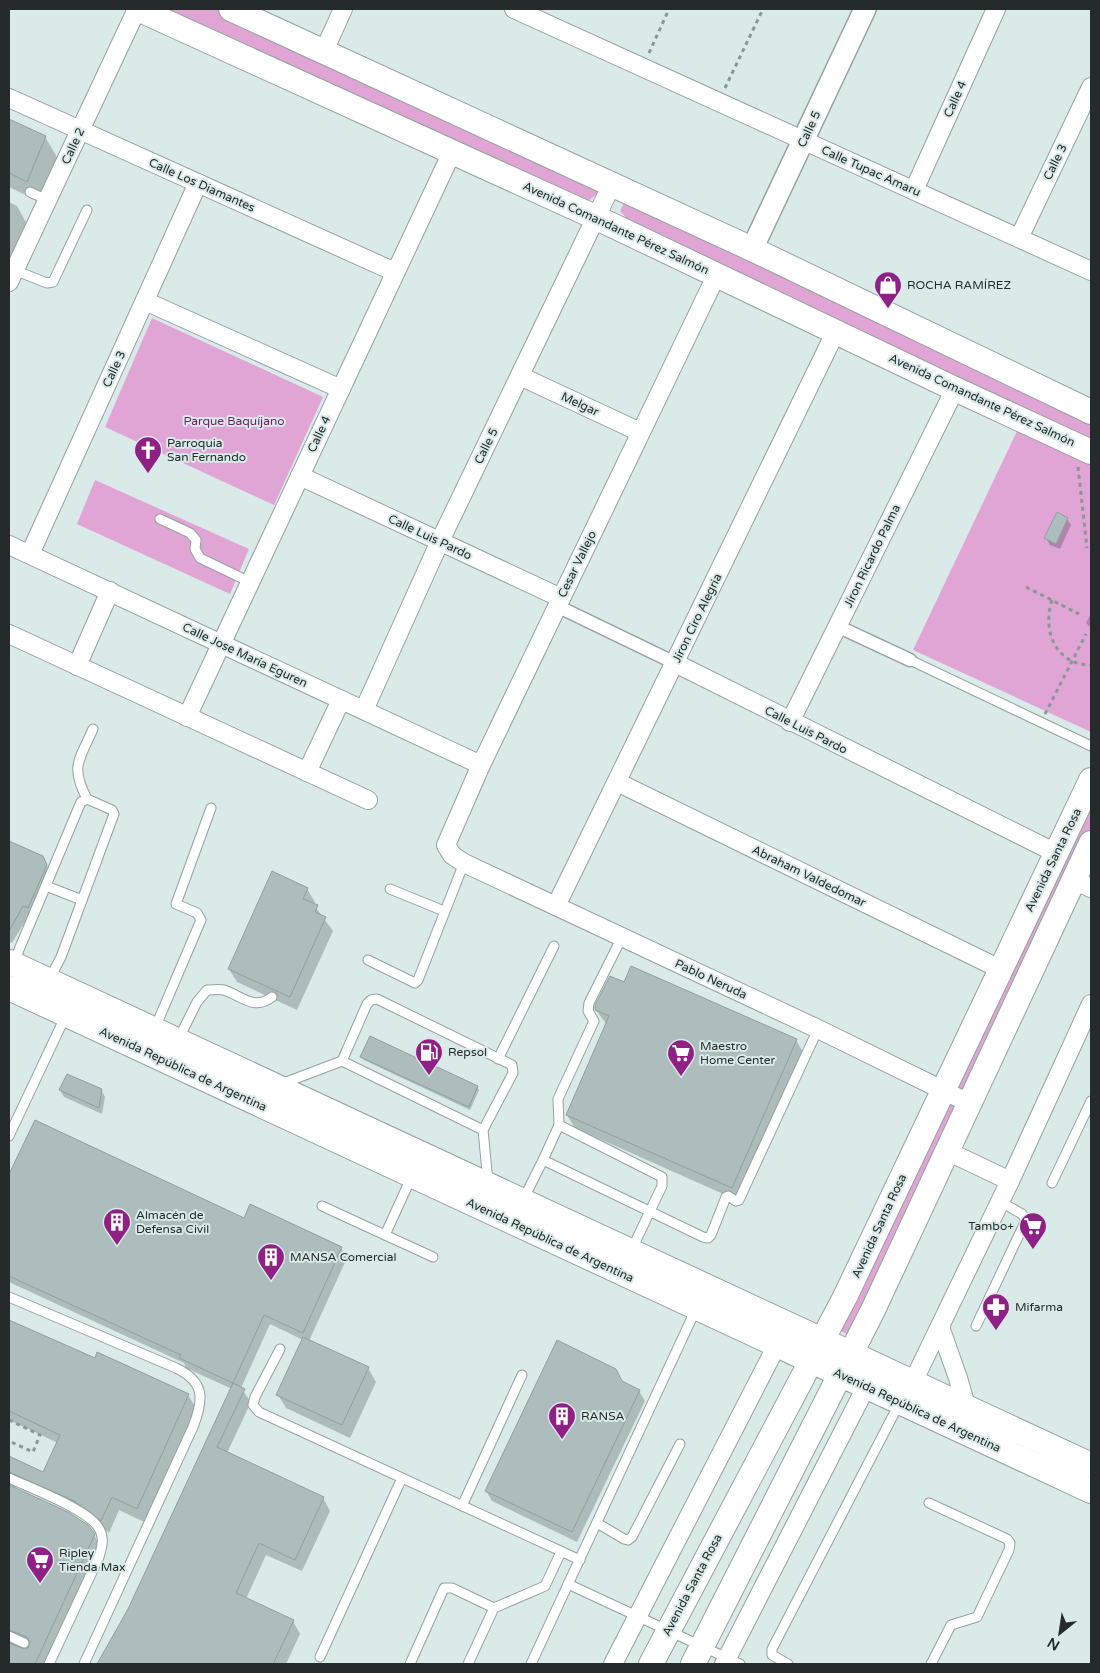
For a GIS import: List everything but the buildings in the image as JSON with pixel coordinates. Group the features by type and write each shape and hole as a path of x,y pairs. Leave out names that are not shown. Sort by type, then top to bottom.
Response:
{"main road":[{"name":"Avenida Comandante Pérez Salmón","path":"138,9 597,218 1083,448"},
{"path":"231,9 752,249 1091,412"},
{"name":"Avenida Santa Rosa","path":"651,1664 824,1340 1091,780"},
{"path":"698,1655 852,1353 969,1103 1083,884 1089,853"},
{"name":"Avenida República de Argentina","path":"11,963 48,981 149,1040 412,1176 702,1297 824,1340 1091,1465"},
{"name":"Avenida República de Argentina","path":"9,988 66,1015 149,1040 178,1041 631,1251 777,1345 1091,1491"}],"street":[{"name":"Calle 2","path":"12,276 138,9"},
{"path":"324,51 343,9"},
{"name":"Calle Tupac Amaru","path":"514,9 803,141 1020,236 1091,271"},
{"name":"Calle 5","path":"752,249 865,9"},
{"name":"Calle 4","path":"914,190 996,9"},
{"name":"Calle 3","path":"1020,236 1091,87"},
{"name":"Calle Los Diamantes","path":"9,98 395,272"},
{"name":"Calle 4","path":"187,717 452,152"},
{"name":"Calle 3","path":"30,554 198,183"},
{"name":"Calle 5","path":"364,710 440,541 612,184"},
{"name":"Cesar Vallejo","path":"458,859 446,845 481,765 717,274"},
{"path":"145,301 340,389"},
{"name":"Jíron Ciro Alegria","path":"556,906 836,331"},
{"name":"Melgar","path":"520,376 640,432"},
{"name":"Jíron Ricardo Palma","path":"790,722 955,389"},
{"name":"Calle Luis Pardo","path":"300,476 440,541 790,722 1056,854"},
{"name":"Calle Jose María Eguren","path":"9,544 481,765"},
{"path":"77,666 110,591"},
{"path":"837,626 910,660"},
{"path":"9,634 368,800"},
{"path":"307,772 342,700"},
{"name":"Abraham Valdedomar","path":"617,782 1000,969"},
{"name":"Pablo Neruda","path":"458,859 818,1029 969,1103"},
{"path":"913,1382 1010,1181 1091,1004"},
{"path":"947,1151 1010,1181"},
{"path":"940,1328 966,1406"},
{"path":"612,1664 777,1345"},
{"path":"730,1662 866,1387"}],"lane":[{"path":"30,192 47,200"},
{"path":"12,276 48,283 53,282 87,210"},
{"path":"160,519 190,532 196,540 195,549 200,558 250,582"},
{"path":"910,660 1091,746"},
{"path":"48,981 61,957 114,814 112,810 88,799 78,782 76,767 93,728"},
{"path":"11,963 78,809 82,802 88,799"},
{"path":"149,1040 201,920 197,913 176,904 211,808"},
{"path":"368,960 415,983 420,976 444,911 458,859"},
{"path":"46,886 82,900"},
{"path":"390,889 444,911"},
{"path":"523,1201 559,1125 558,1099 594,1021 588,1011 589,1003 622,937"},
{"path":"498,1059 554,946"},
{"path":"178,1041 197,1002 207,990 222,990 253,1004 264,1003 272,997"},
{"path":"342,1062 368,1004 371,1000 377,999 512,1065 513,1073 483,1130 489,1185"},
{"path":"9,1136 66,1015"},
{"path":"543,1160 708,1238 711,1235 726,1197 728,1196 736,1201 739,1200 818,1029"},
{"path":"276,1086 342,1062 483,1130"},
{"path":"1052,1183 1091,1101"},
{"path":"559,1125 662,1177 662,1186 631,1251"},
{"path":"385,1235 412,1176"},
{"path":"976,1326 1026,1220 1022,1214 1000,1202"},
{"path":"322,1206 433,1257"},
{"path":"9,1297 176,1368 190,1375 200,1391 199,1411 193,1427 84,1664"},
{"path":"531,1664 702,1297"},
{"path":"280,1349 255,1396 253,1405 259,1412 580,1560"},
{"path":"462,1506 522,1375"},
{"path":"788,1664 772,1655 772,1649 900,1402"},
{"path":"597,1523 628,1540 632,1536 680,1444"},
{"path":"9,1478 85,1514 98,1527 103,1542 99,1557 49,1664"},
{"path":"320,1657 402,1478"},
{"path":"929,1503 1007,1539 1010,1543 1009,1550 977,1617 951,1624 931,1664"},
{"path":"468,1664 494,1608 545,1586 561,1552"},
{"path":"568,1584 668,1630 698,1655 730,1662"},
{"path":"410,1664 444,1588 452,1588 494,1608"},
{"path":"9,1636 24,1644"}],"path":[{"path":"642,67 669,9"},
{"path":"718,102 763,9"},
{"path":"1083,448 1087,548"},
{"path":"1026,587 1079,614"},
{"path":"1052,600 1047,613 1050,634 1060,652 1072,660 1091,665"},
{"path":"1041,722 1086,634"},
{"path":"9,1420 40,1435 33,1452 9,1441"}],"green space":[{"path":"166,9 221,9 598,181 597,194 588,201"},
{"path":"626,199 1091,422 1091,446 627,219 620,211"},
{"name":"Parque Baquíjano","path":"152,318 323,397 274,505 105,427"},
{"path":"1018,429 1091,464 1091,732 913,650"},
{"path":"95,480 249,549 230,594 77,524"},
{"path":"1091,798 1091,835 849,1335 833,1327"}],"place":[{"name":"ROCHA RAMÍREZ","path":"888,309"},
{"name":"Parroquia San Fernando","path":"148,474"},
{"name":"Repsol","path":"429,1076"},
{"name":"Maestro Home Center","path":"681,1077"},
{"name":"Almacén de Defensa Civil","path":"117,1246"},
{"name":"Tambo+","path":"1033,1250"},
{"name":"MANSA Comercial","path":"271,1281"},
{"name":"Mifarma","path":"996,1331"},
{"name":"RANSA","path":"562,1440"},
{"name":"Ripley Tienda Max","path":"40,1584"}]}
